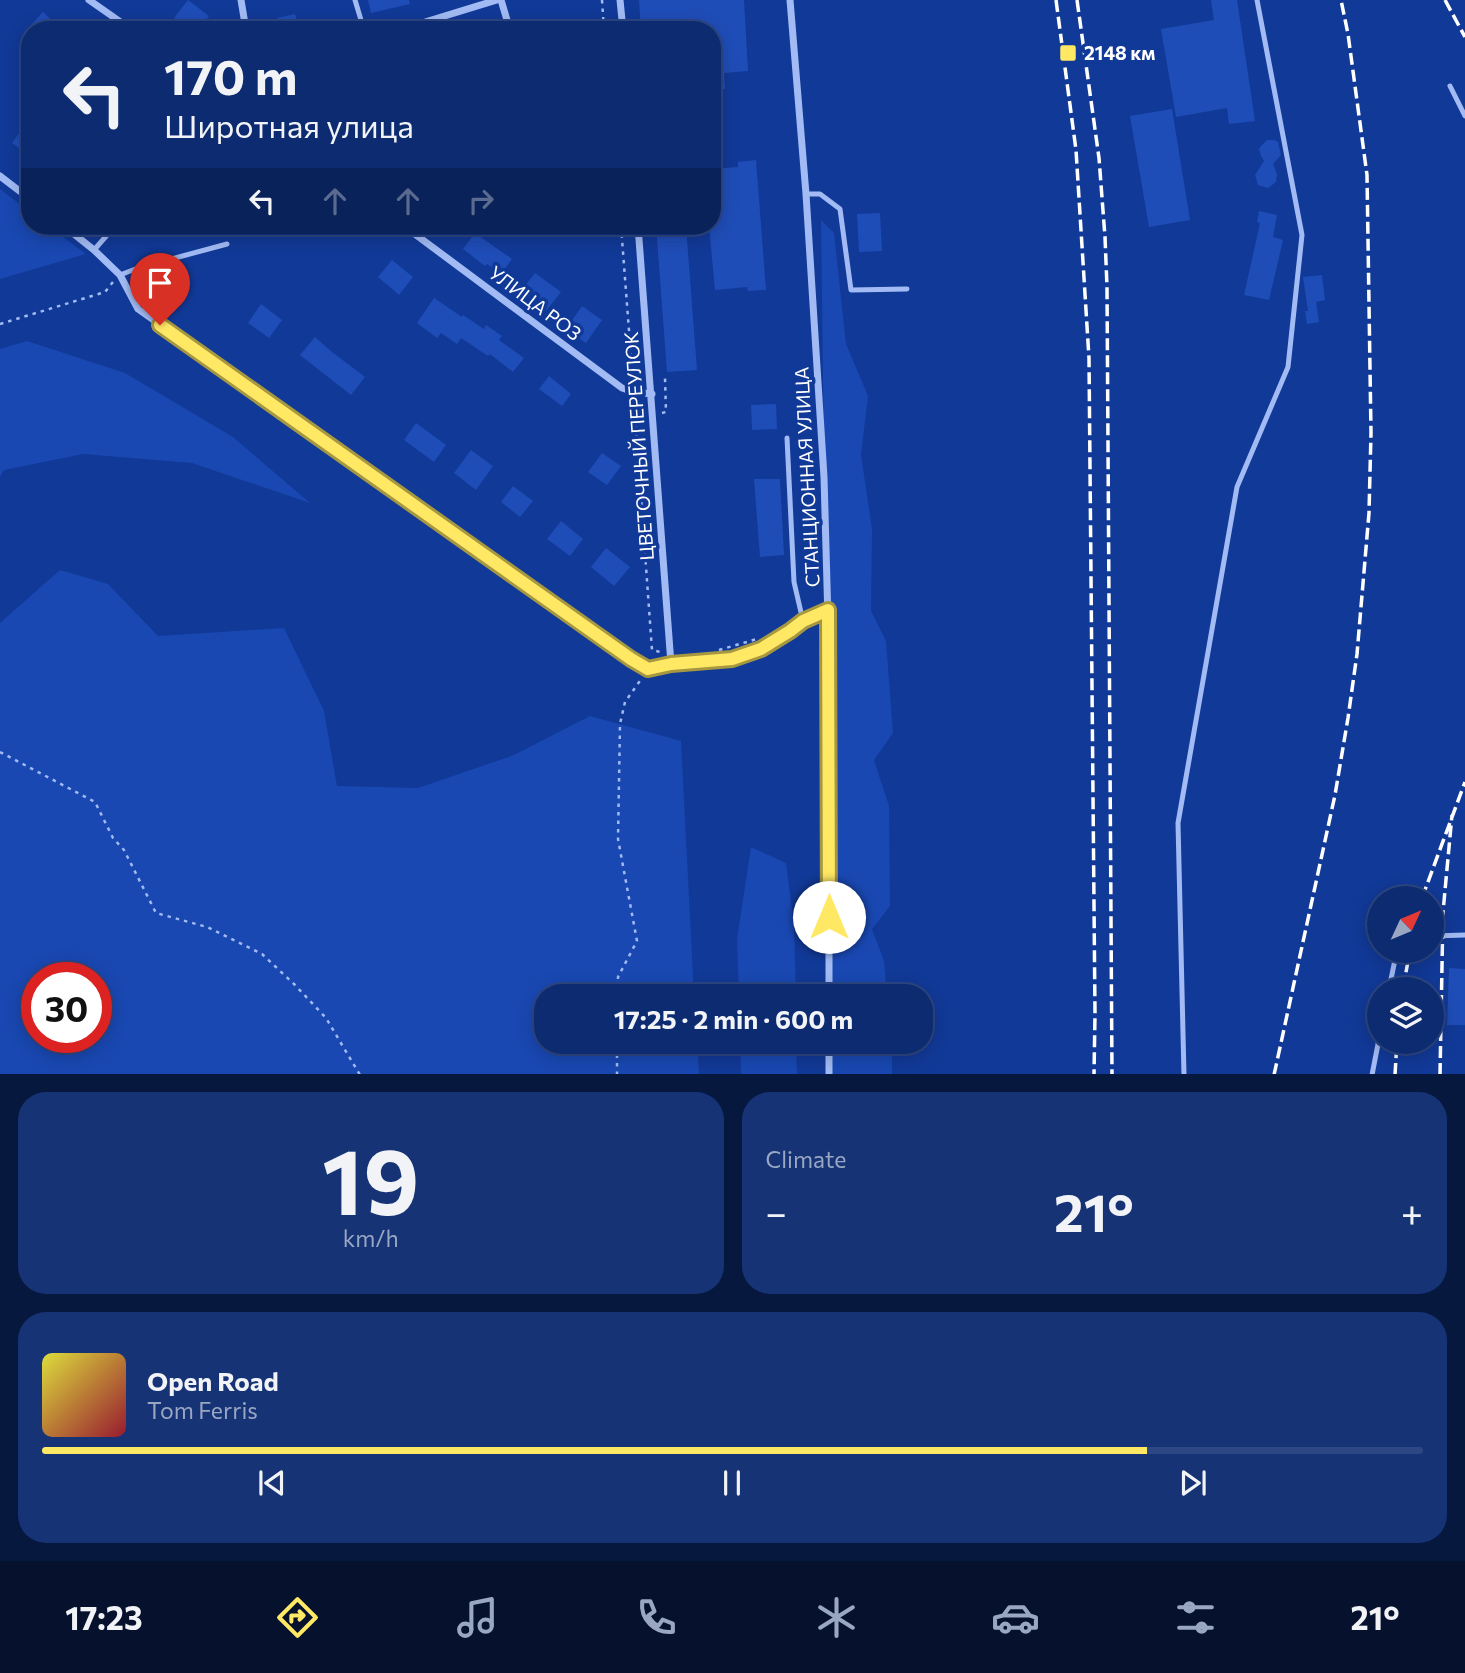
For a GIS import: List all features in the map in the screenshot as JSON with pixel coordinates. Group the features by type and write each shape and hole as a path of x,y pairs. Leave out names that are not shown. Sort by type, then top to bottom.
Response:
{"street":[{"path":"241,0 244,21"},
{"path":"428,21 499,0 507,21"},
{"path":"620,0 622,21"},
{"name":"СТАНЦИОННАЯ УЛИЦА","path":"790,0 806,194 824,477 828,610 829,984"},
{"path":"91,1 119,21"},
{"path":"0,176 21,192"},
{"path":"75,235 120,275 138,309 648,669 671,664 732,659 761,649 803,621 828,610"},
{"name":"УЛИЦА РОЗ","path":"416,235 622,388 652,394"},
{"name":"ЦВЕТОЧНЫЙ ПЕРЕУЛОК","path":"639,235 671,664"},
{"path":"829,1054 829,1074"}],"lane":[{"path":"355,0 361,21"},
{"path":"1184,1074 1178,823 1237,487 1288,367 1302,235 1257,0"},
{"path":"1450,86 1465,116"},
{"path":"806,194 820,194 840,209 851,290 907,289"},
{"path":"94,250 107,235"},
{"path":"120,275 227,244"},
{"path":"787,438 794,582 803,621"},
{"path":"1444,936 1465,935"},
{"path":"1372,1074 1376,1054"}],"path":[{"path":"602,0 603,21"},
{"path":"0,324 105,292 120,275"},
{"path":"618,984 618,977 637,941 618,839 620,724 625,702 648,669"},
{"path":"0,752 95,802 113,838 124,850 156,913 207,928 262,954 326,1018 360,1074"},
{"path":"617,1054 617,1074"},
{"path":"354,1074 356,1069"}],"shaded area":[{"path":"0,189 21,205 21,235 60,235 86,254 0,279"},
{"path":"821,220 834,233 846,344 868,396 861,455 872,529 871,611 886,641 893,733 874,760 889,806 890,906 872,929 884,961 886,984 831,984"},
{"path":"27,341 125,373 233,437 310,503 192,463 83,454 4,470 0,477 0,349"},
{"path":"60,570 108,584 158,636 284,628 324,711 337,786 418,788 514,755 590,716 681,741 693,984 534,984 534,1054 698,1054 699,1074 0,1074 0,623"},
{"path":"751,847 786,863 794,925 796,984 739,984 737,939"},
{"path":"740,1054 796,1054 797,1074 741,1074"},
{"path":"832,1054 892,1054 892,1074 832,1074"}],"building":[{"path":"188,0 209,16 205,21 178,21 174,18"},
{"path":"368,0 409,0 410,4 371,13"},
{"path":"639,0 744,0 748,71 724,73 725,89 721,89 721,21 640,21"},
{"path":"1211,0 1237,0 1255,121 1229,124 1227,108 1176,117 1161,29 1214,20"},
{"path":"43,12 52,21 35,21"},
{"path":"295,14 297,21 278,21 277,18"},
{"path":"1172,109 1190,220 1149,227 1130,116"},
{"path":"21,130 21,150 12,143"},
{"path":"1267,140 1278,142 1281,155 1273,164 1277,174 1276,182 1268,188 1258,185 1255,175 1264,161 1259,149"},
{"path":"756,160 766,290 748,291 747,287 715,290 710,235 721,235 721,168 738,167 738,162"},
{"path":"1259,211 1277,215 1273,237 1283,240 1269,300 1244,295 1260,223 1257,222"},
{"path":"880,213 882,251 859,252 857,214"},
{"path":"474,235 478,235 512,259 501,274 487,264 485,266 463,249"},
{"path":"657,235 687,235 697,370 667,372"},
{"path":"392,260 413,277 399,295 378,277"},
{"path":"535,273 561,292 545,312 520,292"},
{"path":"1322,275 1325,300 1316,302 1319,322 1307,324 1303,277"},
{"path":"434,298 462,317 463,315 484,329 486,325 502,336 499,340 524,358 513,372 490,354 488,356 461,338 457,344 441,333 437,338 417,323"},
{"path":"261,304 282,320 269,338 248,323"},
{"path":"582,306 602,320 586,343 566,329"},
{"path":"315,337 365,377 351,395 300,355"},
{"path":"549,376 571,394 562,406 539,389"},
{"path":"776,404 777,429 752,430 751,405"},
{"path":"416,423 446,445 434,462 404,440"},
{"path":"471,450 493,466 476,490 454,473"},
{"path":"602,453 621,466 607,485 588,472"},
{"path":"754,479 780,479 784,555 760,557"},
{"path":"513,486 533,501 520,517 501,502"},
{"path":"561,521 583,539 570,556 547,539"},
{"path":"606,548 630,567 614,586 591,567"},
{"path":"1449,968 1465,969 1465,1025 1447,1025"}],"railway":[{"path":"1056,0 1076,150 1089,358 1094,1074"},
{"path":"1077,0 1099,158 1107,287 1112,1074"},
{"path":"1274,1074 1335,795 1357,654 1369,513 1371,433 1367,175 1341,0"},
{"path":"1445,0 1465,37"},
{"path":"1426,886 1465,782"},
{"path":"1440,1074 1443,912 1452,815"},
{"path":"1405,977 1408,963"},
{"path":"1395,1074 1396,1054"}],"place":[{"name":"2148 км","path":"1068,53"}],"route":[{"path":"160,325 648,669 671,664 732,659 761,649 803,621 828,610 829,917"}]}
